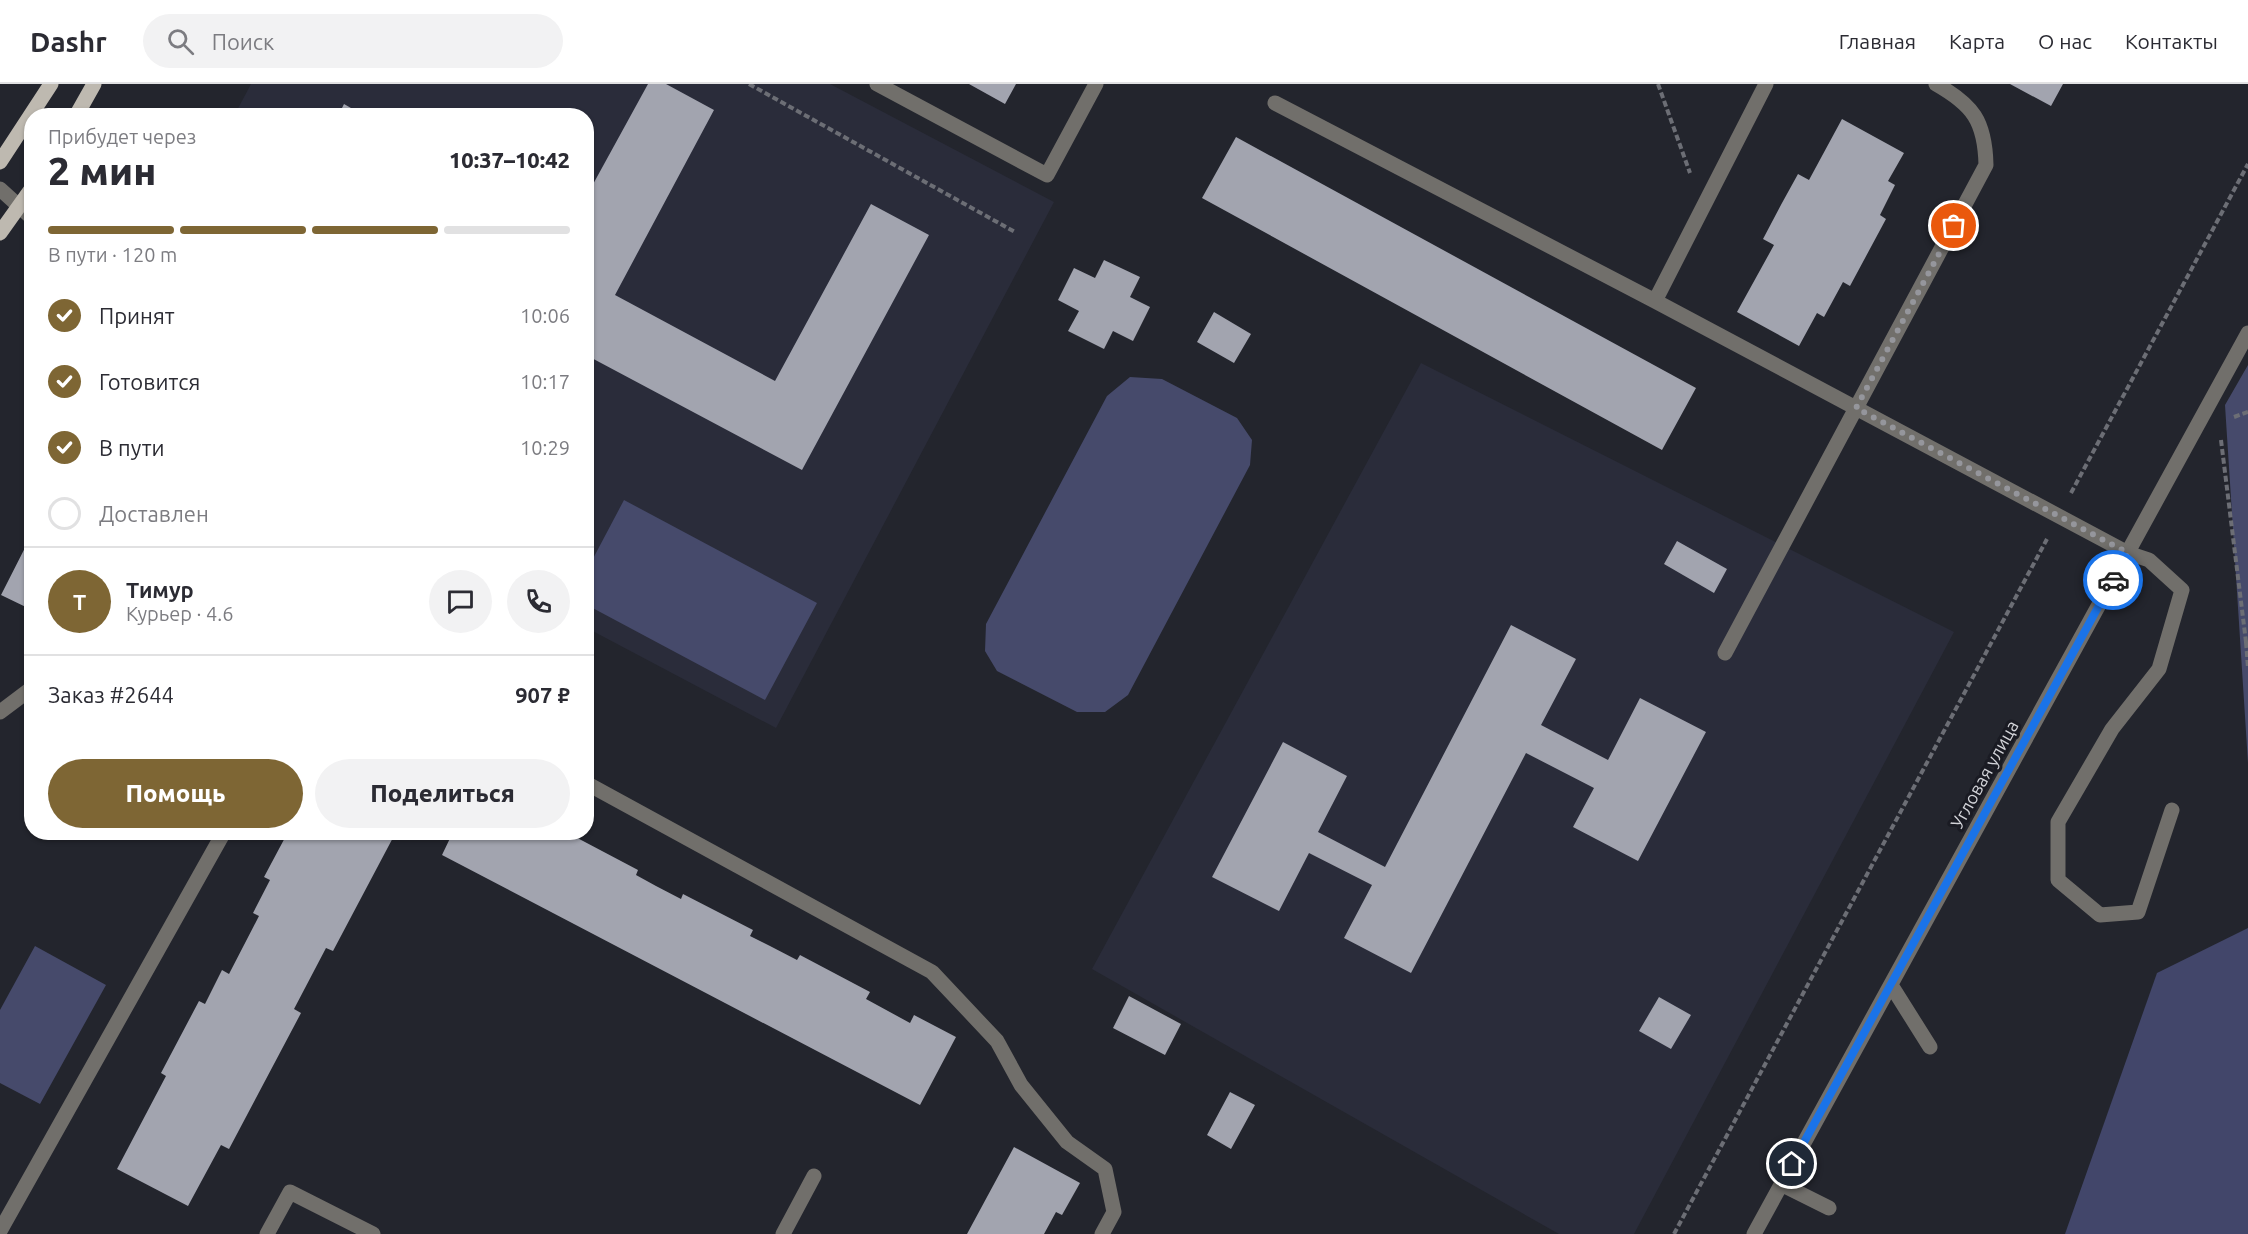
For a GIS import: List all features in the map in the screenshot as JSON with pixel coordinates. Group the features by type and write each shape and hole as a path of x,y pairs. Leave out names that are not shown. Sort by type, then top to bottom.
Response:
{"main road":[{"path":"35,108 51,84"},
{"path":"80,108 94,84"},
{"path":"0,162 24,125"},
{"path":"0,233 24,200"}],"street":[{"path":"877,84 1047,175 1096,84"},
{"path":"1655,301 1766,84"},
{"path":"1725,653 1986,165 1986,145 1980,125 1971,110 1959,97 1936,84"},
{"path":"1275,103 1655,301 2128,553 2149,560 2182,590 2159,669 2112,729 2058,822 2058,880 2100,915 2138,912 2172,810"},
{"path":"0,189 24,211"},
{"name":"Угловая улица","path":"1754,1234 2248,333"},
{"path":"0,712 24,694"},
{"path":"594,787 932,972 997,1041 1021,1085 1067,1142 1105,1169 1114,1212 1102,1234"},
{"path":"1,1232 220,840"},
{"path":"1891,985 1929,1047"},
{"path":"783,1234 814,1176"},
{"path":"1781,1184 1829,1208"},
{"path":"267,1234 290,1192 373,1234"}],"path":[{"path":"748,84 1015,232"},
{"path":"1658,84 1702,208"},
{"path":"1674,1234 2248,164"},
{"path":"2205,412 2219,423 2247,642 2248,668"}],"shaded area":[{"path":"251,84 830,84 1054,202 776,728 594,632 594,108 238,108"},
{"path":"1421,363 1954,632 1634,1234 1559,1234 1092,969"},
{"path":"2248,365 2248,763 2225,405"},
{"path":"1130,377 1162,379 1237,418 1252,440 1250,465 1128,695 1105,712 1077,712 997,671 985,651 986,624 1107,396"},
{"path":"624,500 817,603 765,700 594,609 594,557"},
{"path":"2248,928 2248,1234 2065,1234 2157,973"},
{"path":"35,946 106,985 40,1104 0,1083 0,1010"}],"building":[{"path":"648,84 666,84 714,110 615,295 775,381 871,204 929,235 802,470 594,359 594,182"},
{"path":"969,84 1016,84 1005,104"},
{"path":"2010,84 2063,84 2051,106"},
{"path":"1842,119 1904,153 1888,181 1895,185 1880,215 1886,219 1850,286 1843,282 1824,317 1817,313 1799,346 1737,312 1774,245 1763,239 1782,203 1798,174 1809,180"},
{"path":"1236,137 1696,388 1662,450 1202,198"},
{"path":"1104,260 1140,277 1130,297 1150,307 1133,341 1113,331 1104,349 1068,331 1079,311 1058,300 1074,268 1095,278"},
{"path":"1214,312 1251,334 1234,363 1197,342"},
{"path":"1677,541 1727,569 1714,593 1664,564"},
{"path":"24,550 24,606 1,595"},
{"path":"1511,625 1576,659 1541,725 1608,760 1640,698 1706,732 1638,861 1573,827 1594,788 1526,753 1411,973 1344,938 1372,885 1309,853 1279,911 1212,877 1283,742 1347,776 1318,832 1385,867"},
{"path":"284,840 392,840 333,951 326,948 294,1009 301,1013 229,1149 221,1145 188,1206 117,1169 166,1076 161,1073 199,1001 205,1004 222,970 229,974 259,916 253,913 270,880 264,877"},
{"path":"449,840 581,840 638,870 636,875 656,886 681,899 683,894 753,930 750,936 797,960 800,955 870,992 866,999 910,1023 914,1015 956,1037 920,1105 442,855"},
{"path":"1129,996 1181,1024 1165,1055 1113,1028"},
{"path":"1659,997 1691,1015 1671,1049 1639,1031"},
{"path":"1230,1092 1255,1105 1231,1149 1207,1135"},
{"path":"1014,1147 1080,1183 1062,1215 1056,1212 1044,1234 967,1234"}],"way so far":[{"path":"1954,226 1856,408 2128,553 2113,580"}],"route":[{"path":"1792,1164 2113,580"}]}
